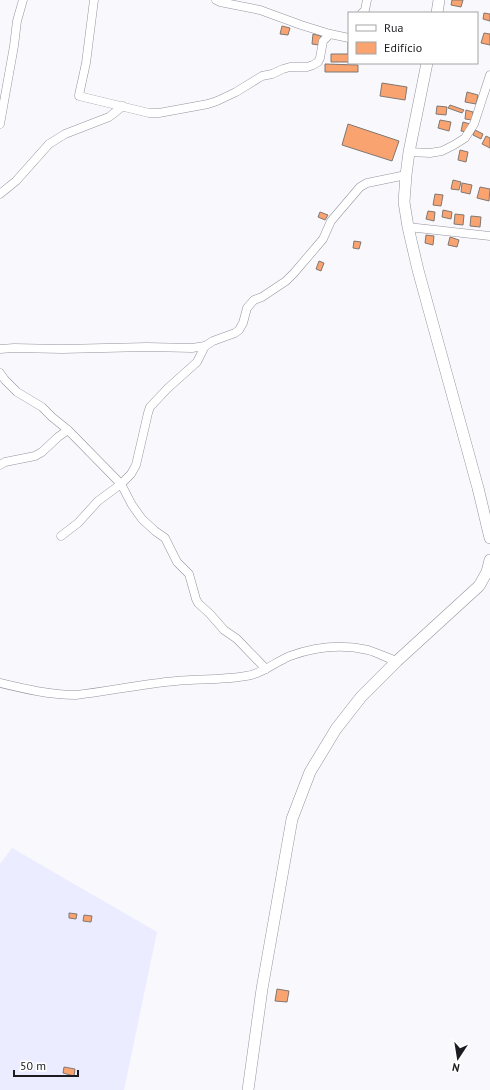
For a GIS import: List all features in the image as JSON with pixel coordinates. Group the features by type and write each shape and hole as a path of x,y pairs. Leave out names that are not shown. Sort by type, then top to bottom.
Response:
{"main road":[{"path":"437,12 439,0"},
{"path":"427,64 409,152 404,202 418,270 488,519 490,538"},
{"path":"248,1090 262,989 292,819 310,772 336,729 361,697 397,661 479,586 488,572 490,560"}],"street":[{"path":"0,124 17,21 23,0"},
{"path":"94,0 86,63 79,95 81,97 149,113 159,113 208,104 236,92 262,76 272,74 286,68 307,67 313,65 318,62 323,42 330,34"},
{"path":"216,0 260,10 330,34 348,35"},
{"path":"363,12 365,10 367,0"},
{"path":"409,152 430,153 442,151 454,146 465,138 474,124 490,75"},
{"path":"0,194 16,181 49,144 65,134 109,117 123,106"},
{"path":"61,536 78,523 98,501 121,484 131,474 136,465 150,407 168,388 197,362 201,351 205,346 239,330 243,323 247,308 254,300 262,297 286,281 294,273 323,239 331,221 360,187 367,183 406,175"},
{"path":"408,227 490,236"},
{"path":"0,349 147,347 192,348 205,346"},
{"path":"0,373 17,392 42,407 68,430 121,484 132,505 142,519 165,538 177,562 189,574 198,603 224,630 237,639 266,669"},
{"path":"0,465 5,462 35,456 68,430"},
{"path":"0,683 52,694 76,695 177,681 248,676 266,669 290,656 316,649 334,647 351,647 369,651 397,661"}],"shaded area":[{"path":"12,848 157,932 124,1090 0,1090 0,864"}],"building":[{"path":"452,0 463,0 461,7 451,5"},
{"path":"484,13 490,14 490,21 483,19"},
{"path":"282,26 290,28 288,35 280,34"},
{"path":"484,33 490,34 490,45 481,43"},
{"path":"313,34 321,36 319,45 312,44"},
{"path":"331,54 348,54 348,62 331,62"},
{"path":"325,64 358,65 358,72 325,72"},
{"path":"382,83 407,87 405,100 380,96"},
{"path":"467,92 478,95 476,104 465,102"},
{"path":"450,105 464,110 462,113 448,108"},
{"path":"437,106 447,107 446,115 436,114"},
{"path":"466,110 473,112 472,120 465,119"},
{"path":"440,120 451,122 449,131 438,128"},
{"path":"463,122 470,124 468,132 461,131"},
{"path":"348,124 399,141 392,161 342,145"},
{"path":"475,130 483,134 481,139 473,135"},
{"path":"486,136 490,138 490,148 482,144"},
{"path":"460,150 468,152 466,162 458,160"},
{"path":"453,180 461,182 459,190 451,189"},
{"path":"462,183 472,185 470,194 461,192"},
{"path":"480,187 490,189 489,201 477,198"},
{"path":"435,194 443,195 441,206 433,205"},
{"path":"443,210 452,212 451,219 442,217"},
{"path":"428,211 435,212 434,221 426,219"},
{"path":"320,212 328,215 325,220 318,217"},
{"path":"455,214 464,215 463,225 454,224"},
{"path":"471,216 481,217 480,227 470,226"},
{"path":"426,235 434,236 433,245 425,243"},
{"path":"450,237 459,240 457,247 448,245"},
{"path":"354,241 361,242 359,249 353,248"},
{"path":"319,261 324,263 321,271 316,269"},
{"path":"69,913 77,914 76,919 69,918"},
{"path":"84,915 92,916 91,922 83,921"},
{"path":"277,989 289,991 287,1002 275,1001"},
{"path":"64,1067 75,1069 74,1076 63,1073"}]}
